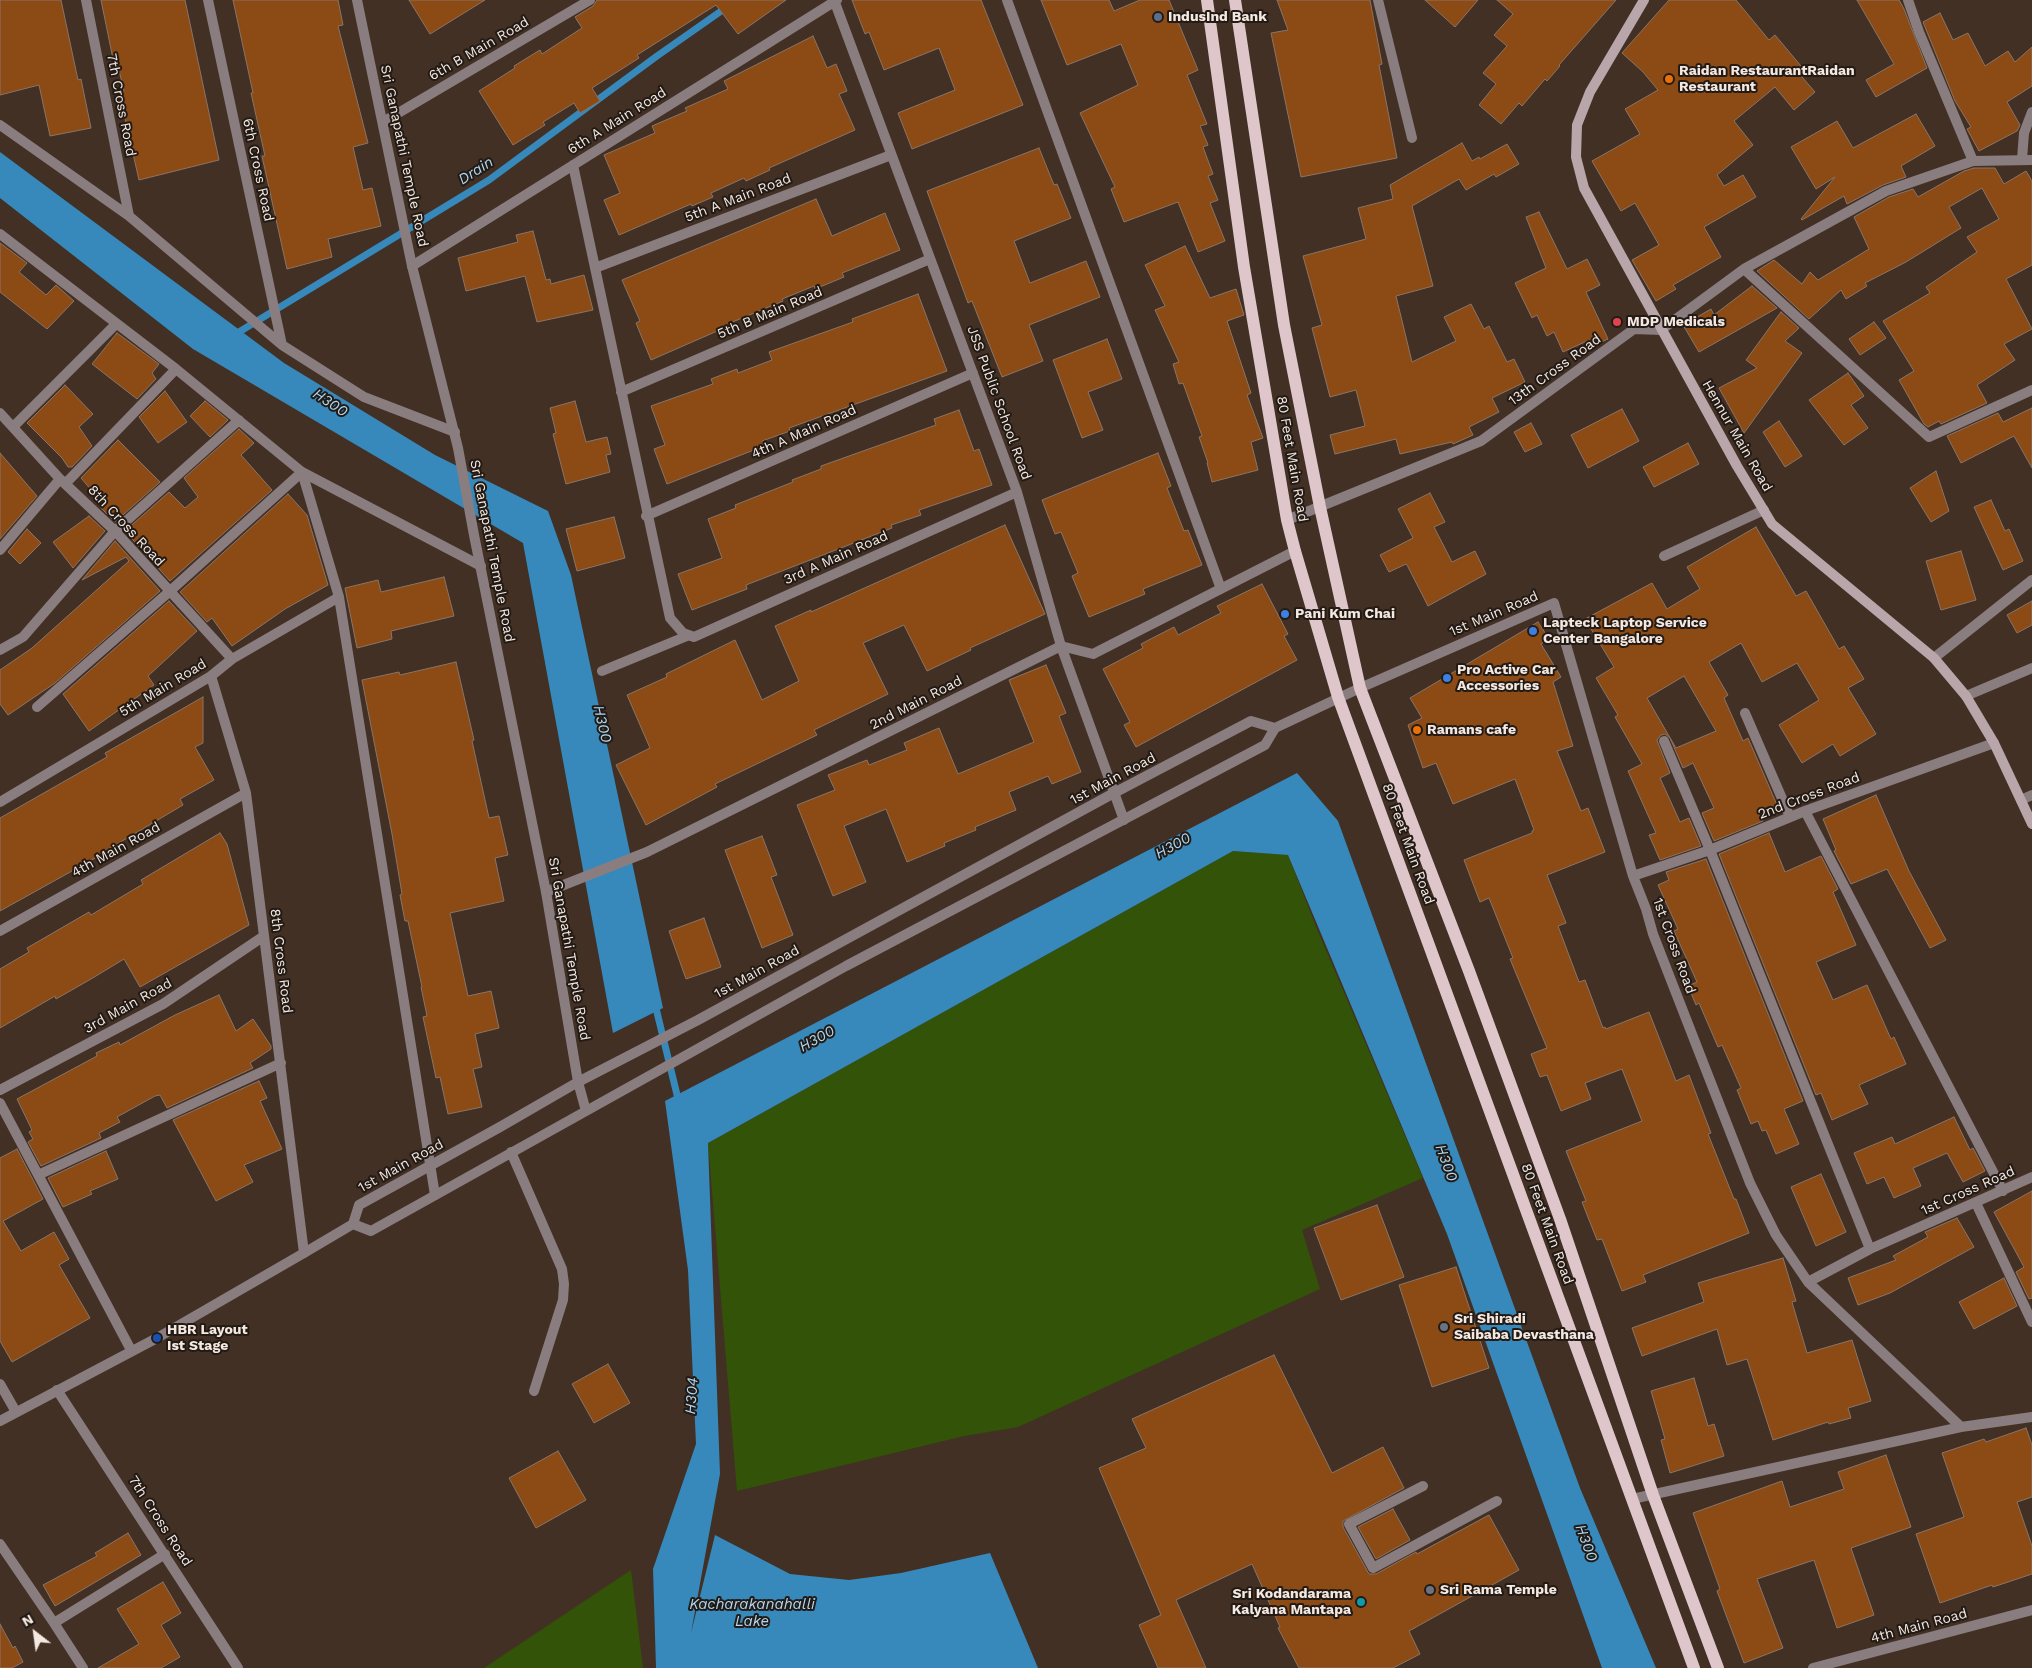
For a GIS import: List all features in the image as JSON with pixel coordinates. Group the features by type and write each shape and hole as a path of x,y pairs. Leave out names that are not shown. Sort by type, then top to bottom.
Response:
{"main road":[{"name":"80 Feet Main Road","path":"1207,0 1244,267 1287,520 1295,551 1338,697 1694,1668"},
{"name":"80 Feet Main Road","path":"1235,0 1284,324 1320,507 1360,688 1472,980 1560,1219 1653,1495 1718,1668"},
{"name":"Hennur Main Road","path":"1644,0 1590,92 1577,125 1576,157 1584,188 1737,466 1772,524 1934,658 1966,696 1994,743 2032,824"}],"street":[{"name":"7th Cross Road","path":"86,0 129,216"},
{"name":"6th Cross Road","path":"208,0 282,345"},
{"name":"Sri Ganapathi Temple Road","path":"357,0 412,266 455,432 546,892 578,1082 586,1111"},
{"name":"6th B Main Road","path":"383,122 590,0"},
{"name":"JSS Public School Road","path":"835,0 1017,492 1061,646 1124,820"},
{"name":"6th A Main Road","path":"412,266 835,0"},
{"path":"1006,0 1221,589"},
{"path":"1378,0 1412,138"},
{"path":"1908,0 1919,32 1973,161"},
{"path":"1661,330 1744,269 1886,191 1973,161 2027,159 2024,133 2032,112"},
{"path":"0,125 129,216 282,345 364,397 455,432"},
{"name":"5th A Main Road","path":"595,268 891,155"},
{"path":"573,165 646,516 670,618 687,636"},
{"path":"0,234 176,369 302,472 481,566"},
{"name":"5th B Main Road","path":"620,392 930,259"},
{"path":"1744,269 1929,437 2032,390"},
{"path":"14,426 116,324"},
{"name":"13th Cross Road","path":"1287,520 1481,441 1634,329 1661,330"},
{"path":"0,550 63,481 176,369"},
{"name":"4th A Main Road","path":"646,516 973,373"},
{"name":"8th Cross Road","path":"0,413 232,659"},
{"path":"0,650 23,637 114,532 239,420"},
{"path":"37,707 169,592 302,472"},
{"path":"302,472 339,597 435,1195"},
{"name":"3rd A Main Road","path":"602,671 687,636 694,637 1017,492"},
{"path":"1664,556 1764,510"},
{"path":"1061,646 1093,654 1295,551"},
{"path":"1934,658 2032,580"},
{"name":"5th Main Road","path":"0,802 211,676 232,659 339,597"},
{"name":"1st Main Road","path":"352,1224 359,1205 578,1082 698,1020 1114,793 1251,721 1276,728 1338,697 1554,603"},
{"name":"1st Cross Road","path":"1554,603 1634,876 1653,934 1750,1183 1776,1235 1808,1282 1961,1427"},
{"name":"2nd Main Road","path":"546,892 647,852 1061,646"},
{"path":"1966,696 2032,668"},
{"name":"8th Cross Road","path":"211,676 246,793 304,1253"},
{"path":"1745,713 1790,817"},
{"path":"0,1421 131,1350 352,1224 371,1231 846,966 1265,745 1276,728"},
{"path":"1664,741 1710,850 1870,1249"},
{"name":"2nd Cross Road","path":"1634,876 1710,850 1805,811 1994,743"},
{"name":"4th Main Road","path":"0,931 246,793"},
{"path":"2021,800 2032,795"},
{"path":"1805,811 2003,1191"},
{"name":"3rd Main Road","path":"0,1090 163,1004 264,936"},
{"path":"38,1175 280,1063"},
{"path":"0,1103 131,1350"},
{"path":"512,1152 562,1269 564,1284 563,1300 534,1391"},
{"name":"1st Cross Road","path":"1808,1282 1870,1249 2032,1177"},
{"path":"1976,1203 2032,1322"},
{"path":"0,1384 16,1412"},
{"name":"7th Cross Road","path":"57,1390 238,1668"},
{"path":"1632,1500 1961,1427 2032,1417"},
{"path":"1422,1486 1349,1524 1373,1568 1497,1501"},
{"path":"0,1544 83,1668"},
{"path":"54,1623 165,1554"},
{"name":"4th Main Road","path":"1813,1668 2032,1610"}],"green space":[{"path":"1233,851 1288,855 1317,929 1423,1178 1302,1230 1320,1289 1018,1427 964,1436 737,1491 708,1143"},
{"path":"631,1570 643,1668 484,1668"}],"water":[{"path":"0,152 284,363 435,455 548,511 571,575 663,1008 613,1033 523,543 193,349 0,198"},
{"name":"Kacharakanahalli Lake","path":"1297,773 1338,821 1580,1488 1656,1668 1602,1668 1447,1234 1288,855 1233,851 708,1143 720,1474 691,1633 715,1535 790,1574 849,1580 901,1573 990,1553 1038,1668 656,1668 653,1569 696,1444 688,1270 665,1101"}],"building":[{"path":"0,0 61,0 78,80 81,79 91,128 50,136 39,85 0,95"},
{"path":"101,0 185,0 219,160 139,180 119,92 124,91 116,58 113,59"},
{"path":"233,0 338,0 343,25 338,26 368,143 353,147 363,190 372,188 381,226 328,239 332,257 287,269 262,156 265,156"},
{"path":"409,0 485,0 430,34"},
{"path":"597,0 786,0 738,34 716,5 637,55 639,58 592,88 600,101 580,113 574,103 543,122 545,125 513,145 479,91 540,50 542,54 582,28 575,17 593,6"},
{"path":"852,0 981,0 1023,105 912,149 898,113 955,90 939,48 884,70 869,32 865,34"},
{"path":"1041,0 1109,0 1114,11 1140,0 1169,0 1198,70 1187,75 1207,124 1200,126 1208,145 1203,147 1213,174 1208,176 1218,200 1210,203 1225,241 1198,252 1178,202 1124,222 1111,189 1115,187 1080,113 1138,85 1121,44 1067,65"},
{"path":"1277,0 1370,0 1382,64 1379,65 1397,158 1301,177 1271,33 1288,30"},
{"path":"1425,0 1478,0 1455,27"},
{"path":"1497,0 1616,0 1547,81 1545,79 1522,106 1519,103 1501,124 1479,105 1496,84 1483,73 1507,46 1494,35 1513,14"},
{"path":"1669,0 1736,0 1769,40 1775,35 1801,66 1796,70 1815,92 1794,110 1775,87 1734,121 1753,145 1717,175 1724,186 1743,175 1756,197 1704,227 1721,257 1673,285 1676,289 1656,301 1632,260 1659,245 1635,203 1621,211 1592,161 1640,134 1625,109 1658,90 1643,72 1622,53"},
{"path":"1857,0 1899,0 1927,68 1876,97 1866,80 1894,64"},
{"path":"1940,13 1953,40 1968,33 1985,66 2008,51 2015,62 2032,47 2032,86 2007,102 2020,125 2017,131 1979,151 1967,129 1971,127 1955,101 1923,22"},
{"path":"813,36 827,68 836,64 847,91 839,94 855,130 769,168 770,170 746,181 744,178 711,193 713,197 692,206 691,204 619,235 604,200 620,193 604,155 655,133 652,126 687,111 685,108 728,89 724,81"},
{"path":"1916,114 1935,146 1901,166 1906,177 1883,185 1847,204 1844,196 1801,219 1835,177 1816,189 1791,147 1837,121 1853,148"},
{"path":"1462,143 1472,161 1479,157 1480,159 1507,144 1519,164 1496,177 1494,174 1466,190 1459,179 1412,206 1433,286 1396,296 1412,362 1456,341 1444,317 1471,304 1484,329 1489,326 1507,362 1514,359 1525,382 1492,398 1499,412 1469,427 1473,435 1453,444 1452,442 1400,454 1396,439 1335,454 1330,435 1365,426 1356,390 1330,397 1312,328 1322,325 1303,256 1366,239 1358,208 1393,199 1390,185"},
{"path":"1039,148 1054,185 1057,184 1071,218 1014,241 1030,283 1086,261 1100,297 1029,325 1043,361 1002,377 972,301 968,303 927,191"},
{"path":"1974,168 1995,168 2004,184 2026,171 2032,181 2032,265 2006,279 2032,329 2004,344 2015,360 1977,385 1987,403 1941,424 1939,421 1928,427 1924,424 1899,380 1914,371 1883,321 1930,293 1926,287 1977,252 1967,237 1999,219 1982,188 1949,207 1961,228 1906,262 1865,283 1867,286 1846,299 1841,290 1809,319 1757,271 1774,260 1802,284 1810,272 1818,280 1869,249 1854,217 1889,197 1913,189 1918,197 1964,171"},
{"path":"816,199 832,236 885,213 900,250 842,273 844,277 815,289 814,286 782,299 783,301 730,323 731,325 651,360 636,323 640,321 622,280"},
{"path":"1539,212 1567,269 1587,259 1600,285 1586,292 1608,339 1590,347 1587,341 1563,352 1554,332 1547,336 1537,315 1532,318 1515,283 1546,268 1526,217"},
{"path":"533,231 546,280 550,279 551,284 584,275 593,310 537,322 525,276 466,291 458,258 518,242 516,235"},
{"path":"0,243 27,263 19,272 46,295 56,285 74,301 47,329 0,292"},
{"path":"1185,246 1210,298 1236,289 1244,315 1227,321 1251,393 1247,395 1263,438 1251,442 1258,470 1212,482 1199,437 1202,436 1183,383 1179,384 1173,364 1179,362 1155,310 1165,306 1145,265"},
{"path":"1752,286 1777,308 1699,352 1683,325 1711,309 1714,315"},
{"path":"918,294 947,371 789,428 790,431 762,441 764,446 667,484 654,449 665,445 651,406 713,384 711,379 737,369 738,373 772,360 769,352 853,322 852,319"},
{"path":"1781,312 1799,328 1785,341 1802,353 1744,433 1719,388 1757,368 1746,360"},
{"path":"1874,322 1886,338 1860,355 1849,339"},
{"path":"117,333 159,364 152,373 156,379 137,399 92,364"},
{"path":"1107,339 1122,379 1088,392 1103,430 1082,438 1053,360"},
{"path":"1848,373 1864,396 1851,405 1868,428 1844,445 1809,400"},
{"path":"65,385 93,414 79,427 92,446 72,467 68,467 62,458 27,423"},
{"path":"165,391 187,422 158,443 139,417"},
{"path":"205,401 228,420 210,437 190,416"},
{"path":"575,401 586,442 607,437 611,454 606,455 610,472 566,484 553,434 556,433 550,408"},
{"path":"2032,408 2032,468 2014,436 1961,463 1947,436 1998,413 2003,422"},
{"path":"1622,409 1639,441 1588,468 1571,435"},
{"path":"959,410 974,451 979,449 992,485 919,510 921,515 891,525 892,528 746,585 747,589 692,610 678,574 722,558 708,519 736,508 735,505 821,469 821,466 936,425 934,419"},
{"path":"1779,421 1802,456 1785,467 1763,432"},
{"path":"1531,423 1542,444 1525,452 1514,432"},
{"path":"239,429 254,443 241,455 272,490 170,581 125,531 169,492 185,508 198,497 184,478"},
{"path":"118,440 160,482 115,522 100,507 103,504 81,478"},
{"path":"1688,443 1699,464 1654,487 1643,467"},
{"path":"0,453 37,496 0,539"},
{"path":"1158,453 1171,486 1167,488 1184,531 1188,530 1202,565 1143,589 1145,594 1089,617 1072,576 1078,573 1061,532 1055,534 1042,500"},
{"path":"1936,471 1949,511 1931,522 1910,488"},
{"path":"1430,493 1445,522 1434,527 1452,562 1475,551 1486,574 1428,606 1407,565 1389,572 1380,555 1413,538 1398,509"},
{"path":"288,494 307,515 328,585 285,609 232,646 212,618 207,622 180,592"},
{"path":"1991,500 2005,531 2009,529 2023,561 2003,570 1974,507"},
{"path":"89,516 105,531 73,568 53,542"},
{"path":"614,517 625,558 577,571 566,529"},
{"path":"1005,525 1045,614 970,648 971,650 927,671 904,625 863,643 888,694 814,730 817,735 715,784 717,787 646,825 616,765 650,748 627,695 667,677 666,674 735,640 762,700 799,681 775,626 811,610 811,612"},
{"path":"1756,527 1796,596 1806,591 1839,649 1844,646 1864,679 1848,688 1876,734 1840,756 1833,744 1802,763 1779,725 1819,700 1797,663 1762,682 1741,643 1709,662 1728,695 1724,698 1743,741 1748,738 1777,805 1760,813 1763,821 1714,841 1702,813 1714,808 1693,763 1683,768 1670,738 1665,734 1661,735 1657,740 1670,773 1660,778 1680,822 1689,818 1701,846 1660,860 1649,835 1656,833 1628,771 1642,764 1615,717 1618,715 1596,678 1614,667 1585,619 1652,583 1667,609 1700,589 1687,567","holes":["1684,676 1716,731 1676,748 1647,698"]},
{"path":"27,529 41,543 20,564 8,552"},
{"path":"115,541 160,591 55,683 8,715 0,704 0,670 32,648 129,561 126,557 82,580"},
{"path":"1961,551 1976,600 1941,610 1926,561"},
{"path":"444,577 454,616 391,631 392,639 357,648 345,588 378,580 381,592"},
{"path":"1262,584 1288,634 1284,636 1297,660 1136,747 1124,725 1130,722 1103,669 1143,648 1141,644 1174,627 1178,635 1221,613 1217,606"},
{"path":"169,601 197,631 148,676 154,685 89,731 63,694"},
{"path":"2032,601 2032,625 2017,633 2007,615"},
{"path":"1538,622 1549,639 1541,644 1561,677 1553,682 1573,746 1557,751 1581,811 1588,808 1605,852 1547,875 1566,923 1558,926 1579,982 1585,980 1603,1028 1605,1027 1606,1029 1649,1012 1676,1081 1689,1075 1711,1133 1708,1134 1749,1233 1643,1275 1646,1282 1622,1291 1602,1239 1597,1240 1582,1202 1586,1201 1566,1151 1642,1121 1622,1069 1585,1083 1591,1099 1561,1111 1547,1075 1540,1077 1531,1054 1547,1048 1510,959 1513,958 1489,898 1480,902 1464,860 1532,833 1534,830 1515,779 1453,804 1436,763 1423,768 1408,725 1422,718 1410,698"},
{"path":"456,662 489,818 499,816 508,855 495,858 504,901 450,913 468,996 491,991 499,1028 475,1034 482,1067 473,1069 482,1107 448,1114 440,1077 436,1078 423,1017 427,1016 422,987 408,921 405,921 392,834 362,680 399,672 400,675"},
{"path":"1046,665 1066,713 1059,716 1081,772 1052,784 1048,776 1009,792 1016,810 975,827 976,830 944,843 945,846 907,862 886,809 844,826 866,882 833,896 797,805 835,790 828,775 867,760 869,765 907,750 904,743 939,728 958,774 1034,742 1009,680"},
{"path":"203,697 203,743 195,747 214,780 180,799 183,805 108,851 0,911 0,818 107,757 105,753"},
{"path":"1876,795 1909,871 1946,940 1930,948 1887,869 1851,884 1834,851 1836,850 1823,819"},
{"path":"220,833 227,844 249,925 140,987 124,959 56,999 55,996 0,1028 0,969 29,952 27,948 89,912 91,915 143,884 141,880"},
{"path":"1769,833 1785,872 1821,856 1838,889 1833,892 1856,945 1816,962 1833,1000 1867,985 1891,1039 1894,1037 1906,1064 1859,1085 1868,1104 1832,1120 1821,1093 1816,1095 1719,854"},
{"path":"762,836 777,875 771,877 793,935 762,948 725,850"},
{"path":"1706,859 1803,1101 1784,1109 1799,1144 1776,1154 1766,1130 1762,1131 1758,1121 1751,1124 1737,1090 1741,1088 1722,1045 1718,1047 1699,1003 1696,1005 1688,986 1697,982 1674,931 1678,929 1658,885 1669,880 1666,872"},
{"path":"704,918 721,967 686,979 669,931"},
{"path":"219,995 236,1031 253,1019 271,1046 271,1049 250,1063 253,1068 167,1108 160,1095 155,1096 117,1117 120,1122 99,1133 101,1138 41,1166 28,1142 33,1139 29,1132 32,1130 17,1099 97,1056 96,1053 119,1042 120,1045 175,1015"},
{"path":"259,1081 267,1098 260,1101 282,1149 244,1165 253,1182 216,1201 173,1120"},
{"path":"1954,1117 1970,1150 1973,1148 1985,1171 1963,1182 1947,1153 1913,1168 1921,1186 1894,1198 1884,1177 1867,1184 1854,1153 1892,1137 1895,1144"},
{"path":"17,1149 43,1199 3,1221 21,1251 54,1232 69,1259 59,1265 90,1318 12,1362 0,1341 0,1158"},
{"path":"106,1151 118,1179 90,1191 92,1194 63,1207 48,1178"},
{"path":"1821,1174 1846,1232 1816,1246 1791,1187"},
{"path":"2032,1191 2032,1298 2029,1299 2016,1272 2024,1267 1994,1212"},
{"path":"1377,1205 1404,1277 1341,1300 1314,1228"},
{"path":"1957,1218 1974,1247 1890,1293 1858,1305 1848,1278 1896,1260 1893,1256 1928,1237 1925,1232"},
{"path":"1783,1258 1796,1301 1792,1302 1807,1353 1852,1340 1871,1401 1848,1408 1851,1418 1829,1424 1828,1422 1773,1440 1747,1359 1727,1365 1717,1329 1642,1356 1632,1328 1704,1302 1698,1283"},
{"name":"Sri Shiradi Saibaba Devasthana","path":"1456,1267 1489,1368 1432,1387 1399,1285"},
{"path":"2004,1278 2017,1306 1974,1329 1959,1302"},
{"path":"1274,1355 1332,1473 1383,1447 1404,1488 1343,1521 1343,1527 1369,1574 1376,1574 1416,1552 1417,1554 1489,1515 1519,1570 1409,1631 1420,1654 1393,1668 1299,1668 1278,1628 1280,1627 1252,1564 1176,1600 1206,1668 1158,1668 1139,1625 1161,1615 1099,1468 1146,1448 1132,1419"},
{"path":"608,1364 630,1403 594,1423 572,1384"},
{"path":"1694,1378 1708,1426 1714,1424 1724,1456 1670,1473 1661,1440 1665,1439 1651,1391"},
{"path":"2026,1428 2032,1445 2032,1497 2017,1502 2032,1546 2032,1574 1993,1587 1992,1585 1940,1603 1916,1534 1964,1517 1942,1453 1984,1439 1986,1442"},
{"path":"558,1451 586,1500 536,1528 509,1478"},
{"path":"1886,1455 1911,1527 1851,1548 1874,1615 1837,1628 1814,1560 1757,1579 1783,1648 1744,1663 1717,1591 1720,1589 1693,1513 1782,1481 1790,1507 1844,1489 1838,1472"},
{"path":"1393,1509 1410,1540 1376,1559 1358,1527"},
{"path":"128,1533 141,1555 55,1606 43,1585 97,1556 95,1553"},
{"path":"163,1582 181,1613 161,1625 180,1657 161,1668 98,1668 139,1644 117,1609"},
{"path":"0,1624 23,1662 12,1668 0,1668"}],"waterway":[{"name":"Drain","path":"234,335 489,180 657,56 737,0"},
{"name":"H300","path":"655,1004 679,1103"}],"place":[{"name":"IndusInd Bank","path":"1158,17"},
{"name":"Raidan RestaurantRaidan Restaurant","path":"1669,79"},
{"name":"MDP Medicals","path":"1617,322"},
{"name":"Pani Kum Chai","path":"1285,614"},
{"name":"Lapteck Laptop Service Center Bangalore","path":"1533,631"},
{"name":"Pro Active Car Accessories","path":"1447,678"},
{"name":"Ramans cafe","path":"1417,730"},
{"name":"Sri Shiradi Saibaba Devasthana","path":"1444,1327"},
{"name":"HBR Layout Ist Stage","path":"157,1338"},
{"name":"Sri Rama Temple","path":"1430,1590"},
{"name":"Sri Kodandarama Kalyana Mantapa","path":"1361,1602"}],"water label":[{"name":"H304","path":"692,1396"}]}
